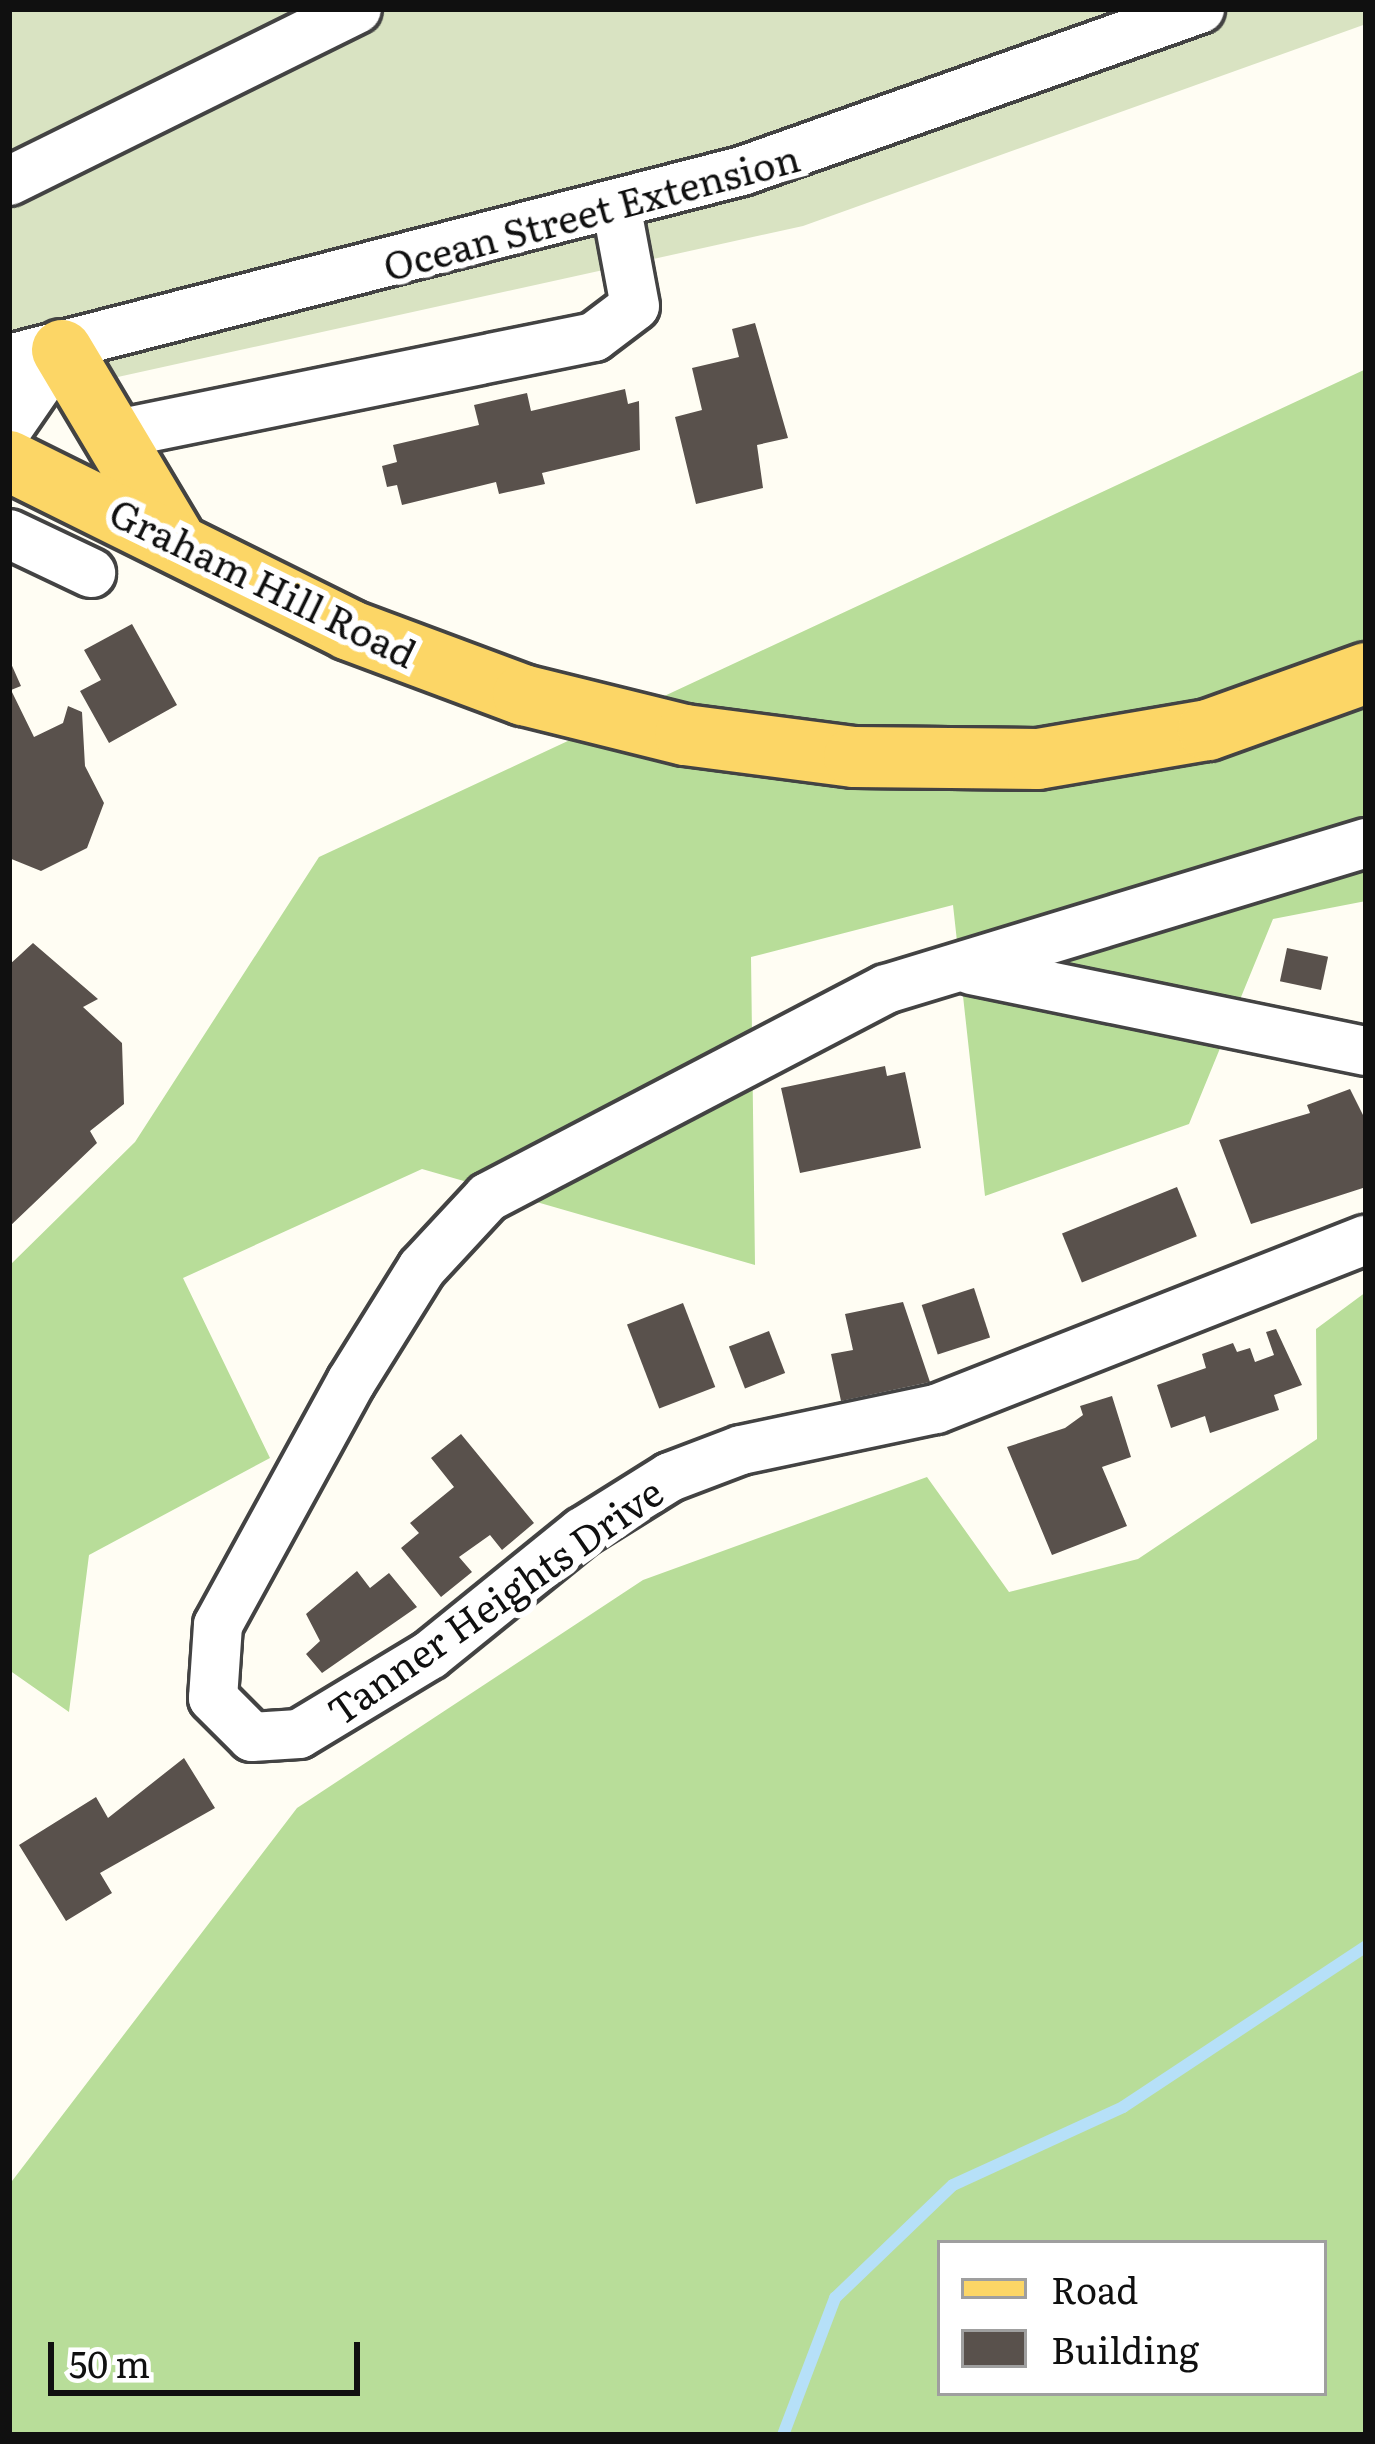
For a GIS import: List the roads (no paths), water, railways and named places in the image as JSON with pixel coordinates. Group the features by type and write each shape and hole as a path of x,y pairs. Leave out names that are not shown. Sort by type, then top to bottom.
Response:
{"main road":[{"path":"35,355 112,435 173,536"},
{"name":"Graham Hill Road","path":"9,461 173,536 349,631 523,695 685,736 854,757 1038,759 1208,730 1366,673"}],"street":[{"path":"9,181 289,21 357,9"},
{"name":"Ocean Street Extension","path":"35,355 616,204 845,139 1200,9"},
{"path":"112,435 594,337 635,306 616,204"},
{"path":"9,427 35,355"},
{"path":"9,534 91,573"},
{"name":"Tanner Heights Drive","path":"1366,843 965,969 886,989 534,1166 477,1208 422,1268 368,1354 218,1625 208,1666 223,1715 252,1737 283,1740 430,1655 582,1532 670,1477 742,1450 936,1409 1366,1240"},
{"name":"Tanner Heights Drive","path":"965,969 1366,1051"}],"waterway":[{"path":"783,2435 835,2298 953,2185 1123,2107 1366,1946"}]}
